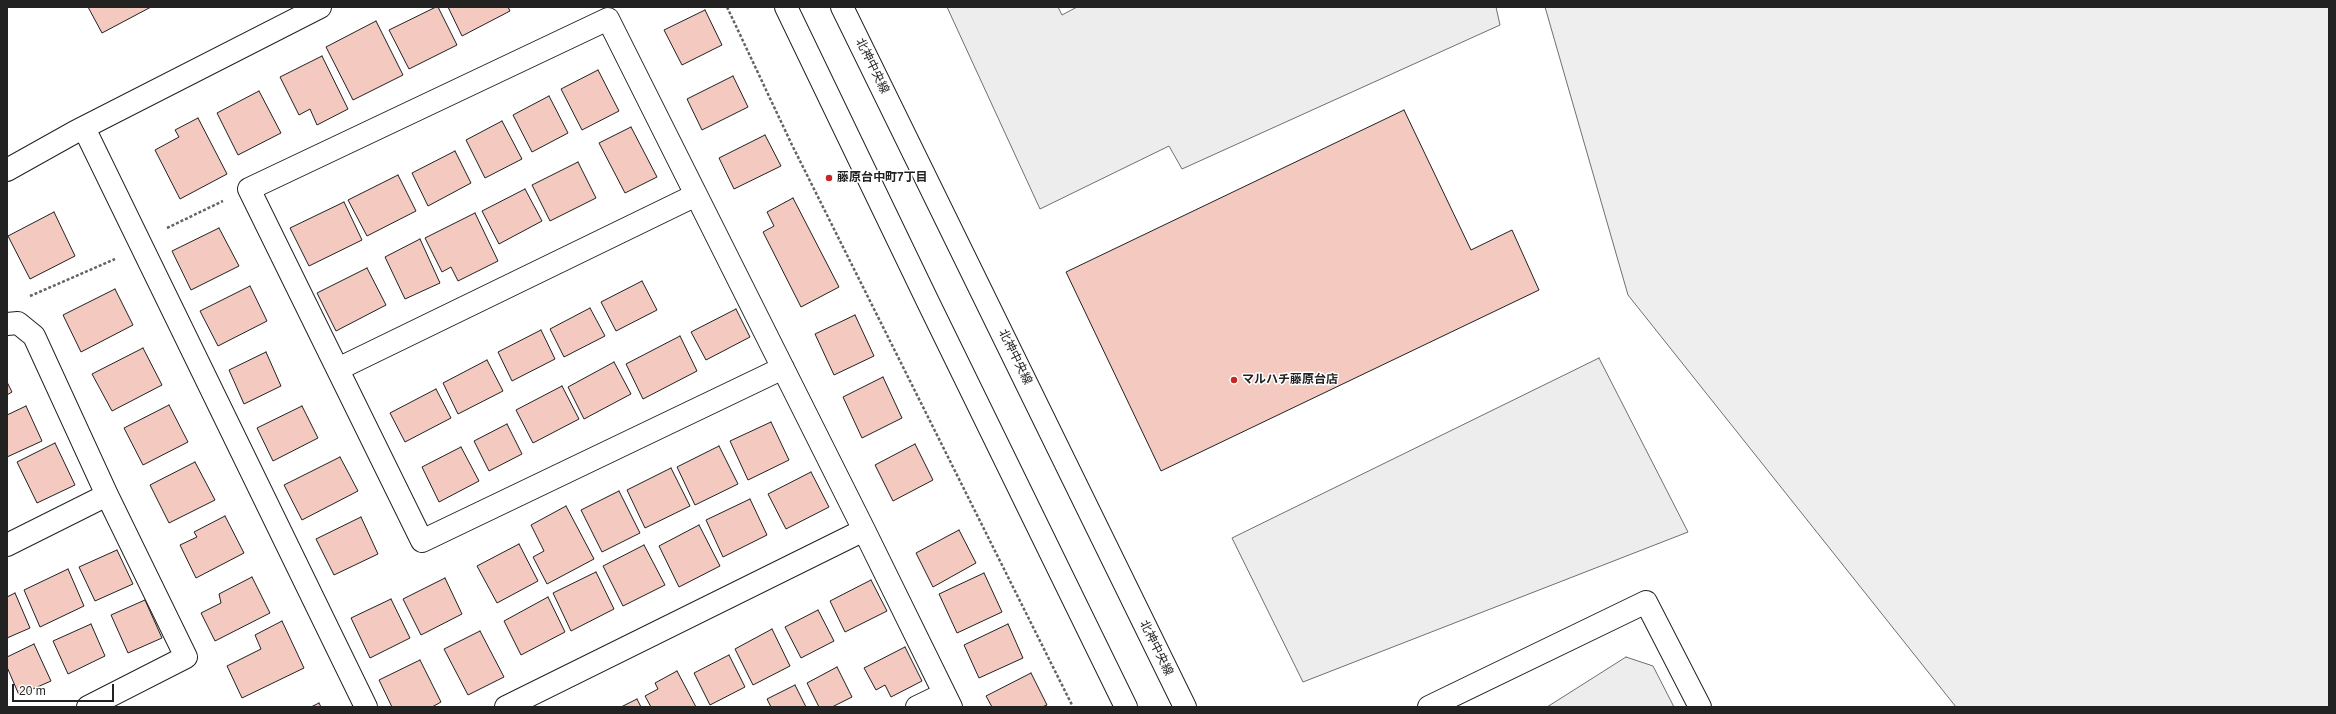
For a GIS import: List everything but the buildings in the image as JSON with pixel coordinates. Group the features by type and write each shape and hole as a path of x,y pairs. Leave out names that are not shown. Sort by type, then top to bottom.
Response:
{"street":[{"path":"7,170 84,128 320,7"},
{"path":"786,7 1126,707"},
{"name":"北神中央線","path":"842,7 1185,707"},
{"path":"783,368 422,541 249,189 608,19 696,194 783,368 864,530 948,700 917,707"},
{"path":"84,128 366,707"},
{"path":"338,369 696,194"},
{"path":"12,324 34,336 106,495 186,657 88,707"},
{"path":"7,545 106,495"},
{"path":"506,707 864,530"},
{"path":"1429,707 1646,602 1700,707"}],"path":[{"path":"727,7 792,145 1073,707"},
{"path":"167,228 249,189"},
{"path":"12,324 30,296 116,259"}],"shaded area":[{"path":"947,7 1058,7 1062,15 1077,7 1496,7 1500,25 1182,169 1169,146 1040,209"},
{"path":"1545,7 2329,7 2329,707 1956,707 1628,295"},
{"path":"1599,358 1688,532 1303,682 1232,538"},
{"path":"1626,657 1653,666 1674,707 1547,707"}],"place":[{"name":"藤原台中町7丁目","path":"829,178"},
{"name":"マルハチ藤原台店","path":"1234,380"}]}
